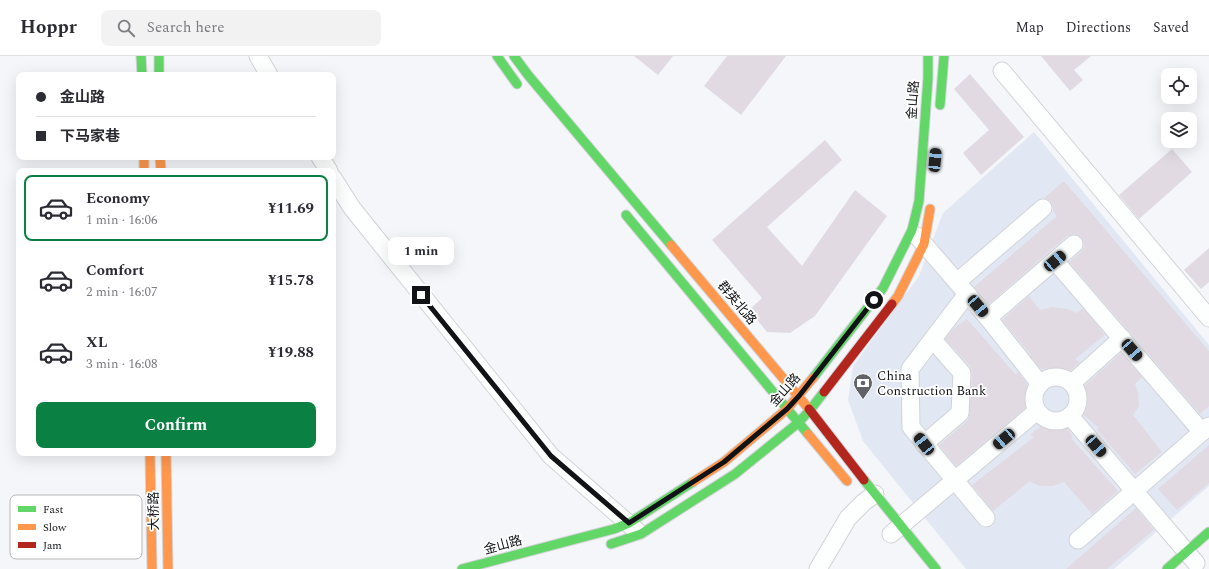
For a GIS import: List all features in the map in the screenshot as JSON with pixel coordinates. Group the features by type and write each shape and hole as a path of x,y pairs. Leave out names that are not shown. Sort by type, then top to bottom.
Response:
{"street":[{"path":"142,56 142,72"},
{"path":"159,56 159,72"},
{"path":"258,56 267,72"},
{"path":"497,56 524,92"},
{"name":"群英北路","path":"514,56 528,75 799,396 810,410 864,498"},
{"name":"金山路","path":"462,569 614,530 635,529 724,462 787,409 799,396 883,288 912,230 919,201 928,56"},
{"path":"940,114 944,56"},
{"path":"1002,71 1209,318"},
{"path":"336,183 352,208 551,456 635,529"},
{"name":"金山路","path":"604,546 735,474 798,423 810,410 898,296 924,244 932,197"},
{"name":"群英北路","path":"619,207 798,423 893,532 936,569"},
{"path":"986,518 911,427 910,369 933,340 962,288 1043,208"},
{"path":"912,230 988,318 1040,384"},
{"path":"988,318 1074,244"},
{"path":"1055,261 1122,338 1206,429 1078,540"},
{"path":"1072,383 1122,338"},
{"path":"924,444 960,413 962,373 933,340"},
{"path":"1057,376 1072,383 1078,393 1078,401 1076,408 1070,416 1066,419 1058,421 1051,420 1044,417 1037,411 1034,398 1035,391 1040,384 1050,377 1057,376"},
{"path":"893,532 1037,411"},
{"path":"1070,416 1194,560"},
{"name":"大桥路","path":"150,456 152,569"},
{"name":"大桥路","path":"166,456 168,569"},
{"path":"818,569 848,518 864,498"},
{"path":"1167,569 1194,560 1209,532"}],"shaded area":[{"path":"1034,132 1209,345 1209,486 1114,569 966,569 863,441 848,400 853,366 919,276 943,213"}],"building":[{"path":"634,56 673,56 658,75"},
{"path":"727,56 786,56 741,115 704,86"},
{"path":"1041,56 1091,56 1074,70 1083,80 1070,91"},
{"path":"970,74 1024,137 981,175 963,153 989,130 954,89"},
{"path":"825,140 842,160 767,227 802,266 855,190 887,216 815,316 790,333 767,332 749,310 762,298 712,240"},
{"path":"1172,149 1192,172 1139,219 1119,195"},
{"path":"1064,181 1209,351 1209,406 1200,414 1069,262 1081,252 1084,247 1084,242 1078,235 1073,234 1067,236 989,304 974,287 1057,216 1053,211 1051,202 1044,198"},
{"path":"1209,248 1209,282 1201,289 1184,270"},
{"path":"1029,296 1040,310 1052,307 1067,309 1077,313 1083,308 1105,335 1075,359 1080,362 1069,372 1050,368 1041,369 1002,320"},
{"path":"967,319 1016,375 1018,372 1027,384 1026,398 1029,405 956,466 939,445 967,421 969,417 972,374 970,366 945,339 952,330"},
{"path":"1121,353 1142,377 1135,384 1138,393 1139,406 1133,415 1162,452 1135,474 1097,430 1098,427 1081,413 1085,404 1085,393 1083,387"},
{"path":"1041,426 1047,429 1058,430 1066,427 1073,437 1071,438 1118,491 1092,514 1064,482 1053,486 1039,486 1030,481 993,511 972,485 1034,437 1030,435"},
{"path":"1209,445 1209,483 1177,510 1158,489"},
{"path":"1136,508 1154,530 1107,569 1066,569"}],"traffic: fast":[{"path":"141,56 142,72"},
{"path":"159,56 159,72"},
{"path":"497,56 517,84"},
{"path":"514,56 528,75 671,245"},
{"path":"813,378 883,288 912,230 919,201 928,78 928,56"},
{"path":"940,105 944,56"},
{"path":"626,215 808,434"},
{"path":"611,544 641,534 735,474 798,423 824,392"},
{"path":"864,480 936,569"},
{"path":"462,569 614,529 629,523 693,482"},
{"path":"1167,569 1209,532"}],"traffic: slow":[{"path":"144,160 144,168"},
{"path":"160,160 161,168"},
{"path":"892,304 898,296 924,244 930,209"},
{"path":"671,245 809,409"},
{"path":"693,482 724,462 787,409 813,378"},
{"path":"808,434 847,481"},
{"path":"150,456 152,569"},
{"path":"166,456 168,569"}],"traffic: jam":[{"path":"824,392 892,304"},
{"path":"809,409 864,480"}],"place":[{"name":"China Construction Bank","path":"863,400"}],"route":[{"path":"421,295 551,456 629,523 724,462 787,409 799,396 874,300"}]}
